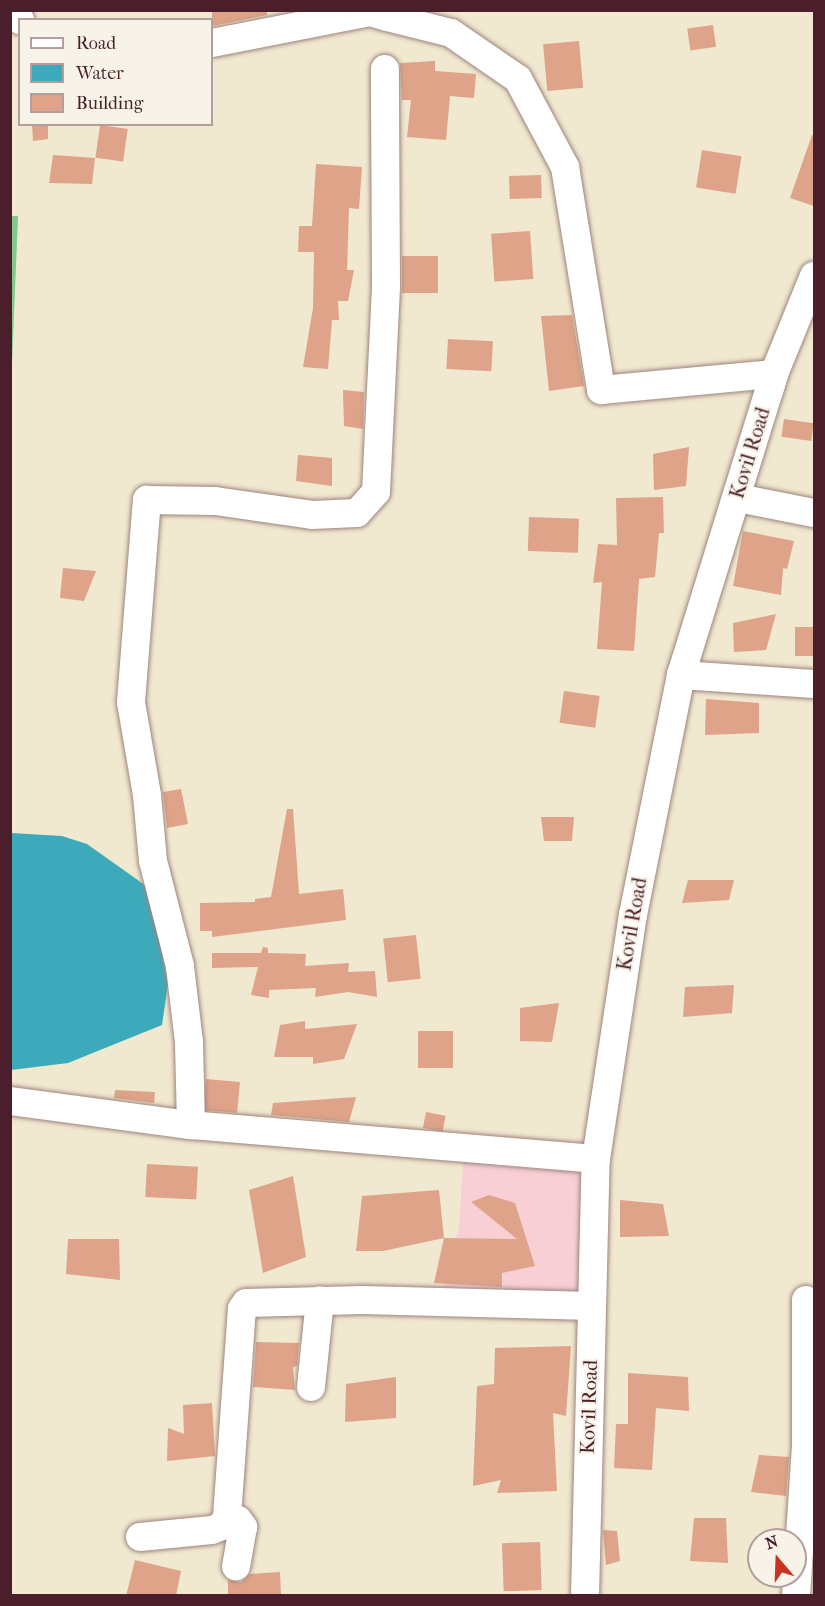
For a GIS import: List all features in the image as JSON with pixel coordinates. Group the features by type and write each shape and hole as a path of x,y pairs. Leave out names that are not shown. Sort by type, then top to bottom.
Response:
{"street":[{"path":"213,43 370,12 386,14 451,33 518,79 565,166 601,390 774,374 738,498 683,670 814,684"},
{"path":"191,1125 189,1042 180,966 153,861 147,795 131,702 147,500 215,501 312,515 357,513 376,492 386,285 385,69"},
{"name":"Kovil Road","path":"585,1596 596,1159 633,915 683,670 774,374 814,276"},
{"path":"738,498 814,513"},
{"path":"10,1101 191,1125 596,1159"},
{"path":"140,1537 212,1530 222,1526 227,1517 242,1309 253,1300 592,1306"},
{"path":"311,1387 320,1300"},
{"path":"796,1596 806,1445 806,1300"},
{"path":"227,1517 238,1520 243,1527 236,1566"}],"shaded area":[{"path":"464,1148 596,1159 592,1306 444,1293 443,1280 459,1228"}],"green space":[{"path":"10,216 18,216 12,364 10,364"}],"water":[{"path":"11,833 62,836 87,844 149,888 168,984 162,1025 68,1063 11,1070"}],"building":[{"path":"212,10 267,10 267,15 213,26"},
{"path":"713,25 716,47 690,50 687,29"},
{"path":"579,41 583,88 547,91 543,44"},
{"path":"435,61 435,71 476,74 474,98 450,96 446,140 407,137 411,100 402,100 400,63"},
{"path":"32,126 48,126 48,139 33,141"},
{"path":"100,126 128,129 123,162 95,158"},
{"path":"812,135 814,135 814,206 790,198"},
{"path":"702,150 742,156 736,194 696,188"},
{"path":"53,155 95,158 92,184 49,183"},
{"path":"316,164 362,167 359,209 349,208 347,270 354,270 348,301 338,301 339,320 332,320 328,369 303,367 313,308 314,252 298,252 299,226 312,226"},
{"path":"541,175 542,198 510,199 509,176"},
{"path":"530,231 533,279 494,282 491,234"},
{"path":"402,256 438,256 438,293 402,293"},
{"path":"572,315 584,386 549,391 541,316"},
{"path":"448,339 493,341 491,371 446,369"},
{"path":"343,390 364,392 363,429 344,426"},
{"path":"784,419 814,423 811,441 781,437"},
{"path":"689,447 686,486 654,490 653,454"},
{"path":"298,455 332,458 332,486 296,481"},
{"path":"663,497 664,533 659,533 655,577 639,579 634,651 597,649 602,582 593,583 598,544 617,545 616,498"},
{"path":"529,517 579,519 578,553 528,551"},
{"path":"743,531 794,541 787,569 783,568 781,595 733,586"},
{"path":"63,568 96,571 84,601 60,598"},
{"path":"776,614 766,650 734,652 733,623"},
{"path":"795,627 814,627 814,656 795,656"},
{"path":"564,691 600,696 595,728 560,723"},
{"path":"706,699 759,703 759,733 705,735"},
{"path":"181,789 188,824 167,828 163,792"},
{"path":"287,809 293,809 299,894 343,889 346,920 212,937 212,931 200,931 200,903 255,902 255,899 271,897"},
{"path":"541,817 574,817 572,841 544,841"},
{"path":"688,880 734,880 729,900 682,903"},
{"path":"416,935 421,979 388,982 383,938"},
{"path":"263,947 268,948 268,953 306,954 305,966 349,963 348,972 375,971 377,997 348,992 315,997 316,988 269,990 269,998 251,995 258,967 212,968 212,953 261,953"},
{"path":"734,985 732,1013 683,1017 685,987"},
{"path":"559,1003 552,1042 520,1041 520,1008"},
{"path":"305,1021 305,1029 357,1024 344,1059 313,1064 313,1057 274,1057 280,1025"},
{"path":"418,1031 453,1031 453,1068 418,1068"},
{"path":"206,1079 240,1082 237,1113 203,1110"},
{"path":"115,1090 155,1092 154,1103 114,1098"},
{"path":"356,1097 349,1122 271,1115 273,1103"},
{"path":"426,1112 446,1116 443,1132 423,1128"},
{"path":"147,1164 198,1167 196,1200 145,1197"},
{"path":"293,1176 306,1257 263,1273 249,1190"},
{"path":"439,1190 444,1238 383,1251 356,1251 362,1196"},
{"path":"489,1195 515,1203 535,1266 502,1273 502,1287 434,1283 444,1238 517,1239 471,1202"},
{"path":"620,1200 663,1204 669,1236 620,1237"},
{"path":"68,1239 119,1239 120,1280 66,1274"},
{"path":"256,1342 299,1343 297,1366 293,1367 295,1390 253,1387"},
{"path":"571,1346 566,1416 553,1413 557,1491 497,1493 501,1480 473,1486 477,1386 494,1384 495,1348"},
{"path":"628,1373 688,1377 689,1411 656,1408 652,1470 614,1468 616,1424 628,1424"},
{"path":"396,1377 396,1418 345,1422 346,1384"},
{"path":"212,1403 215,1456 167,1461 168,1428 184,1434 183,1405"},
{"path":"759,1455 789,1457 786,1496 751,1492"},
{"path":"694,1518 726,1518 728,1563 690,1561"},
{"path":"603,1530 617,1531 620,1561 606,1565"},
{"path":"540,1542 542,1590 504,1591 502,1543"},
{"path":"135,1560 181,1571 176,1596 126,1596"},
{"path":"280,1572 281,1596 228,1596 228,1580 241,1582 250,1574"}]}
